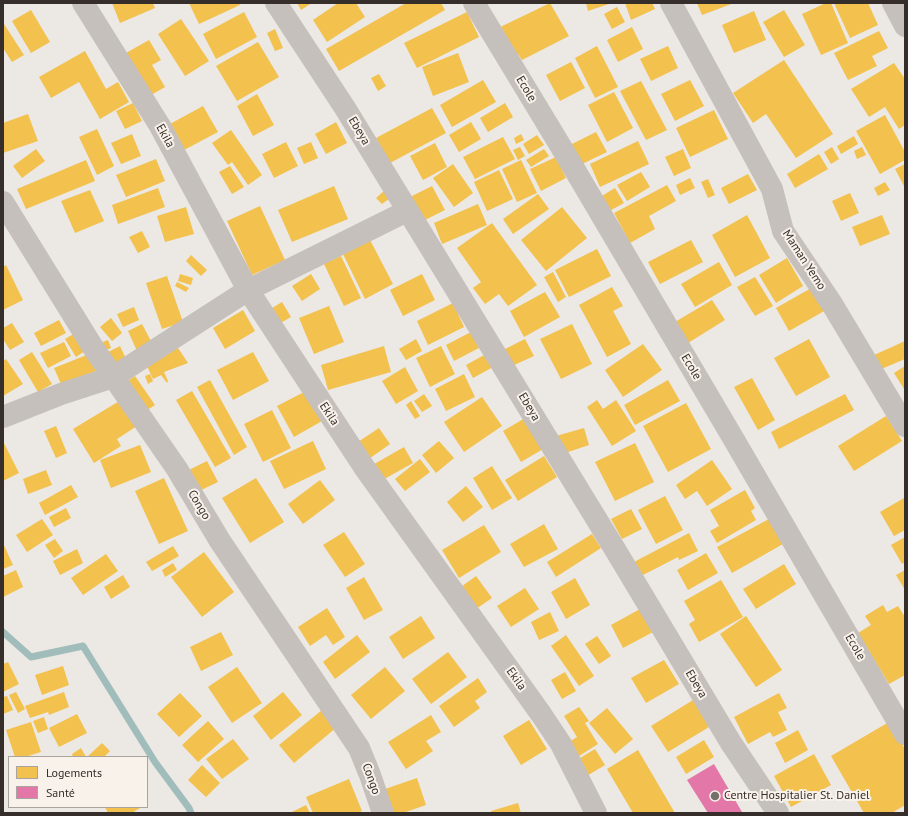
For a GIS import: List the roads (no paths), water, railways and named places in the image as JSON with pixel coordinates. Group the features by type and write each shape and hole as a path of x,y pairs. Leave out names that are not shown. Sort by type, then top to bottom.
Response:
{"street":[{"name":"Ekila","path":"83,3 160,126 248,290 364,467 561,744 596,813"},
{"name":"Ebeya","path":"276,3 345,108 592,512 731,743 778,813"},
{"name":"Ecole","path":"474,3 733,438 905,734"},
{"name":"Maman Yemo","path":"671,3 772,189 783,232 832,304 905,426"},
{"path":"892,3 905,26"},
{"name":"Congo","path":"3,202 94,349 177,469 220,541 359,748 370,774 383,813"},
{"path":"3,417 61,394 114,377 248,290 407,211"}],"waterway":[{"path":"3,632 31,657 83,646 155,762 189,808 191,813"}],"place":[{"name":"Centre Hospitalier St. Daniel","path":"715,796"}]}
